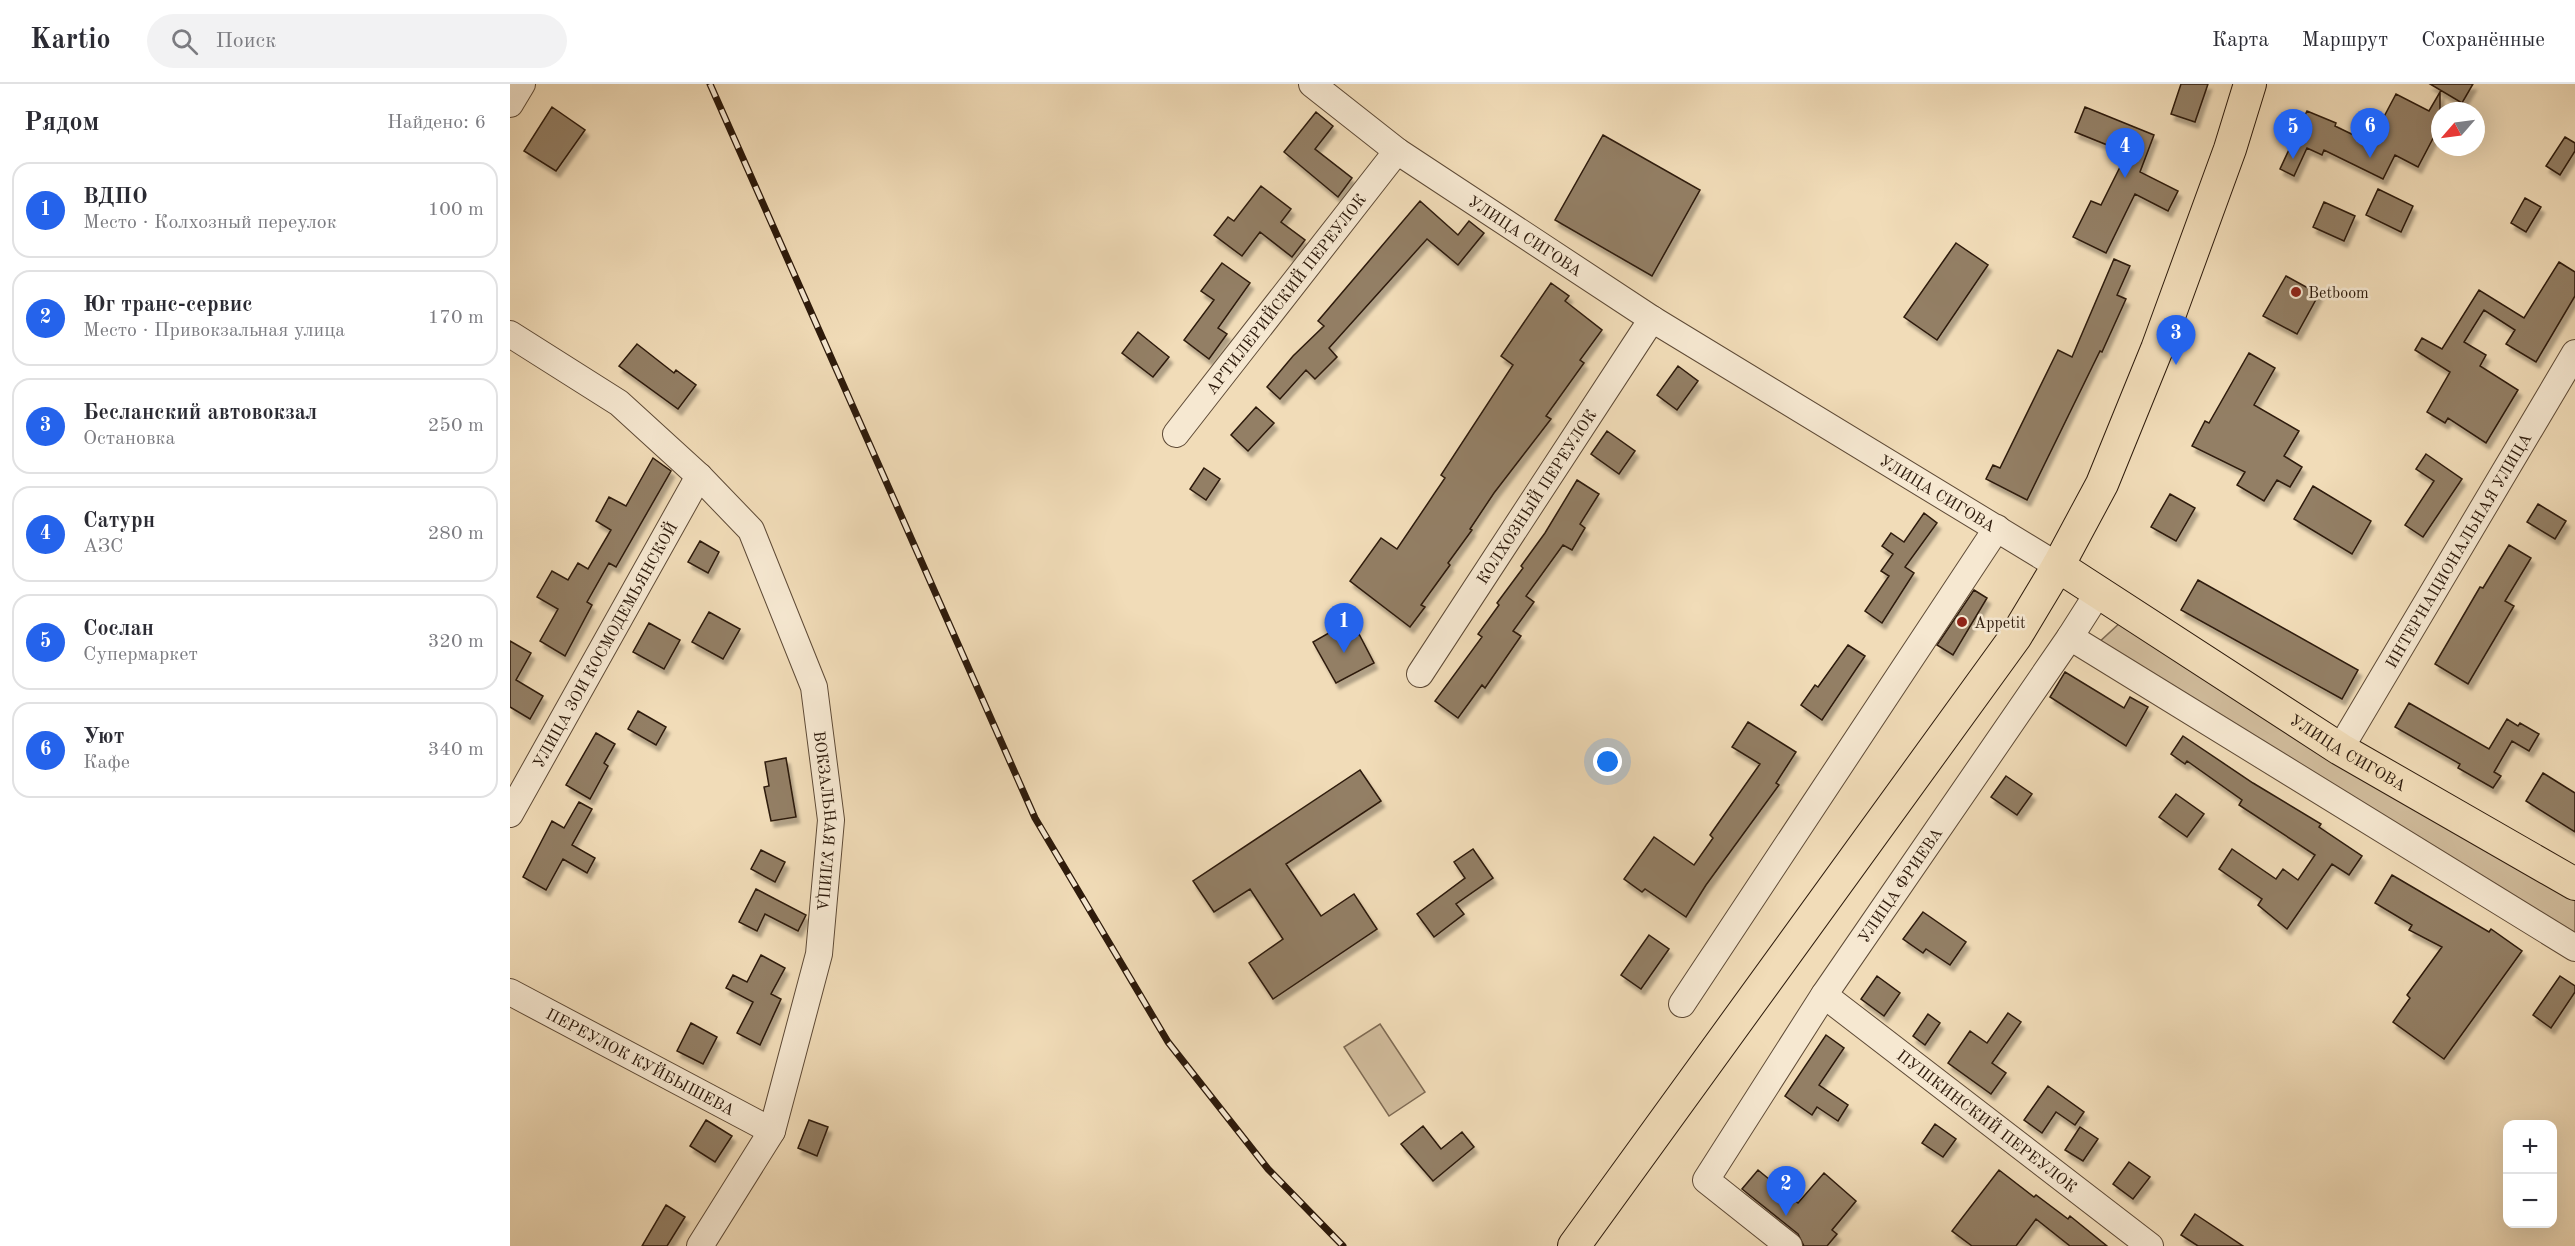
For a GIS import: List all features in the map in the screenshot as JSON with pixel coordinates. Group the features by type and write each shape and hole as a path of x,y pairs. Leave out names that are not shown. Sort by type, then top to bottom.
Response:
{"main road":[{"path":"1574,1246 2016,636 2058,566 2102,484 2157,349 2230,149 2250,84"},
{"name":"УЛИЦА СИГОВА","path":"2058,566 2340,749 2575,884"}],"street":[{"path":"510,104 522,84"},
{"name":"УЛИЦА СИГОВА","path":"1312,84 1396,151 1652,319 2058,566"},
{"name":"АРТИЛЕРИЙСКИЙ ПЕРЕУЛОК","path":"1176,434 1396,151"},
{"name":"КОЛХОЗНЫЙ ПЕРЕУЛОК","path":"1420,674 1652,319"},
{"name":"ВОКЗАЛЬНАЯ УЛИЦА","path":"510,334 619,403 699,476 751,530 814,687 831,820 819,954 772,1131 700,1246"},
{"name":"ИНТЕРНАЦИОНАЛЬНАЯ УЛИЦА","path":"2340,749 2575,353"},
{"name":"УЛИЦА ЗОИ КОСМОДЕМЬЯНСКОЙ","path":"510,814 699,476"},
{"path":"1682,1004 1997,528"},
{"name":"УЛИЦА ФРИЕВА","path":"1789,1246 1706,1180 1824,995 2098,593"},
{"path":"2070,637 2575,948"},
{"name":"ПЕРЕУЛОК КУЙБЫШЕВА","path":"510,992 772,1131"},
{"name":"ПУШКИНСКИЙ ПЕРЕУЛОК","path":"1824,995 2150,1246"}],"shaded area":[{"path":"2121,622 2575,892 2575,940 2095,646"},
{"path":"1380,1024 1425,1092 1389,1116 1344,1047"}],"building":[{"path":"2181,84 2208,84 2195,122 2171,114"},
{"path":"2430,84 2473,84 2463,102"},
{"path":"2440,92 2440,102 2434,102"},
{"path":"2396,94 2429,111 2431,108 2431,142 2418,167 2395,155 2383,179 2324,150 2322,155 2307,148 2294,176 2280,169 2307,111 2336,123 2335,126 2370,143"},
{"path":"552,107 585,130 556,171 524,151"},
{"path":"2085,107 2154,135 2140,172 2178,191 2168,211 2135,194 2106,253 2073,237 2091,201 2101,205 2127,153 2075,132"},
{"path":"1316,112 1333,126 1315,149 1352,178 1338,197 1284,152"},
{"path":"1603,135 1700,190 1652,276 1555,220"},
{"path":"2565,137 2575,143 2575,151 2560,175 2546,166"},
{"path":"1261,186 1291,209 1281,222 1305,240 1292,257 1260,232 1242,256 1214,235 1228,217 1234,221"},
{"path":"2378,189 2413,206 2401,232 2366,215"},
{"path":"2525,198 2541,207 2526,232 2511,223"},
{"path":"1420,201 1458,235 1469,221 1484,233 1458,265 1427,239 1329,348 1337,357 1315,379 1306,370 1280,399 1267,387 1293,356 1324,326 1318,321"},
{"path":"2324,202 2355,216 2344,241 2313,227"},
{"path":"1956,243 1988,265 1937,340 1904,317"},
{"path":"2114,259 2130,266 2117,295 2126,299 2102,352 2100,351 2027,500 1986,479 1993,465 2000,468 2058,350 2072,357"},
{"path":"2559,262 2575,272 2575,296 2536,362 2506,344 2515,330 2484,310 2464,342 2486,355 2480,366 2518,390 2486,443 2448,418 2445,423 2427,412 2450,372 2415,350 2422,338 2442,349 2479,290 2524,318"},
{"path":"1222,263 1250,283 1218,328 1227,334 1209,359 1184,340 1214,300 1201,291"},
{"path":"2286,276 2319,294 2297,334 2263,316"},
{"path":"1551,283 1569,296 1565,301 1602,330 1580,360 1584,363 1546,416 1551,419 1494,493 1470,529 1472,530 1448,563 1450,565 1421,605 1425,607 1410,627 1350,581 1381,538 1397,549 1445,478 1441,475 1513,365 1501,356"},
{"path":"1138,332 1169,357 1153,377 1122,353"},
{"path":"637,344 674,373 676,370 696,385 678,409 619,366"},
{"path":"2249,353 2275,368 2254,405 2299,431 2284,456 2302,467 2290,487 2277,480 2264,501 2237,485 2245,472 2192,446 2205,421 2209,423"},
{"path":"1678,366 1698,381 1677,410 1657,395"},
{"path":"1256,407 1274,423 1248,451 1231,435"},
{"path":"1607,431 1635,451 1619,474 1591,454"},
{"path":"2426,454 2462,479 2423,537 2405,525 2434,481 2416,469"},
{"path":"653,458 671,471 616,567 609,563 587,602 592,605 565,656 540,641 558,609 537,597 552,571 568,580 578,563 588,569 611,530 596,521 609,497 626,506"},
{"path":"1204,468 1220,479 1206,500 1190,489"},
{"path":"1577,480 1599,494 1580,524 1585,528 1572,550 1563,545 1526,596 1534,602 1513,631 1521,636 1485,688 1482,685 1458,718 1435,701 1482,637 1478,634 1523,568 1521,566 1545,533"},
{"path":"2313,486 2371,521 2352,554 2294,519"},
{"path":"2170,494 2195,508 2176,541 2151,527"},
{"path":"2538,504 2566,521 2555,539 2527,522"},
{"path":"1924,513 1937,523 1905,567 1914,573 1882,623 1865,611 1889,576 1881,571 1893,554 1882,546 1891,533 1904,542"},
{"path":"700,541 719,552 708,573 688,562"},
{"path":"2509,545 2531,558 2505,601 2514,606 2468,684 2435,664 2480,587 2483,588"},
{"path":"2198,580 2358,670 2342,699 2181,610"},
{"name":"Appetit","path":"1974,590 1987,598 1953,655 1937,645"},
{"path":"709,612 740,629 723,659 692,642"},
{"path":"649,623 680,640 664,669 633,652"},
{"path":"1334,630 1342,643 1359,634 1374,663 1336,683 1313,642"},
{"path":"510,641 531,653 516,680 543,696 530,719 510,707"},
{"path":"1848,645 1865,656 1822,720 1801,705 1815,685 1818,687"},
{"path":"2065,672 2124,708 2130,697 2148,707 2126,746 2050,697"},
{"path":"2409,703 2489,749 2507,719 2518,726 2520,723 2539,734 2529,751 2512,741 2494,772 2501,776 2493,788 2458,768 2460,764 2395,727"},
{"path":"638,711 666,727 656,745 628,729"},
{"path":"1748,722 1796,752 1776,783 1779,785 1706,885 1686,917 1645,889 1642,892 1624,879 1654,837 1694,865 1713,838 1710,835 1760,764 1732,747"},
{"path":"596,733 615,744 604,763 608,766 590,799 566,785"},
{"path":"2183,736 2253,783 2321,824 2319,827 2362,856 2349,875 2332,864 2287,929 2258,905 2262,899 2219,869 2232,849 2276,879 2283,869 2298,880 2315,855 2239,805 2242,800 2187,761 2185,764 2171,754"},
{"path":"786,758 796,817 771,821 764,787 769,786 765,762"},
{"path":"1360,770 1381,801 1286,864 1321,916 1354,894 1377,929 1273,999 1249,963 1283,939 1250,889 1214,912 1193,881"},
{"path":"2543,773 2575,793 2575,832 2526,801"},
{"path":"2006,776 2032,794 2017,815 1991,797"},
{"path":"2176,794 2204,814 2187,837 2159,817"},
{"path":"579,802 592,809 572,845 595,858 587,873 563,859 546,890 523,877 552,821 564,828"},
{"path":"1473,849 1493,878 1456,904 1464,914 1434,937 1417,914 1465,878 1454,862"},
{"path":"761,850 785,862 775,882 751,869"},
{"path":"2392,875 2489,932 2491,929 2522,951 2444,1059 2393,1022 2410,998 2407,995 2442,947 2409,930 2412,925 2375,903"},
{"path":"756,889 806,915 798,931 765,914 757,931 739,922"},
{"path":"1923,912 1966,942 1950,965 1926,949 1923,953 1903,939"},
{"path":"1649,935 1669,949 1641,989 1621,975"},
{"path":"761,955 785,968 771,994 781,999 760,1045 737,1033 753,1002 726,988 733,975 747,982"},
{"path":"1877,976 1900,993 1884,1016 1861,999"},
{"path":"2560,976 2575,986 2575,992 2551,1028 2533,1015"},
{"path":"2008,1013 2021,1022 1992,1063 2006,1073 1991,1094 1948,1063 1970,1031 1987,1043"},
{"path":"1928,1014 1940,1023 1925,1045 1913,1036"},
{"path":"691,1023 717,1037 703,1064 677,1051"},
{"path":"1826,1035 1844,1048 1819,1085 1848,1105 1838,1121 1817,1107 1812,1115 1785,1096"},
{"path":"2048,1086 2084,1112 2075,1125 2056,1112 2042,1133 2024,1120"},
{"path":"706,1120 732,1136 715,1162 690,1146"},
{"path":"809,1120 828,1127 817,1156 798,1148"},
{"path":"1935,1124 1956,1139 1943,1157 1922,1143"},
{"path":"1423,1126 1441,1149 1462,1132 1474,1147 1433,1181 1401,1144"},
{"path":"2080,1127 2098,1139 2083,1161 2065,1150"},
{"path":"2129,1162 2150,1177 2133,1199 2113,1184"},
{"path":"1758,1170 1798,1203 1824,1173 1856,1201 1832,1230 1837,1234 1827,1246 1804,1246 1798,1234 1742,1189"},
{"path":"1999,1170 2034,1197 2036,1195 2068,1219 2070,1216 2107,1246 2070,1246 2036,1219 2016,1246 1972,1246 1952,1231"},
{"path":"666,1205 685,1217 667,1246 642,1246"},
{"path":"2195,1214 2243,1246 2198,1246 2181,1235"}],"railway":[{"path":"710,84 1035,818 1168,1042 1268,1169 1343,1246"}],"place":[{"name":"Уют","path":"2370,158"},
{"name":"Сослан","path":"2293,159"},
{"name":"Сатурн","path":"2125,178"},
{"name":"Betboom","path":"2296,292"},
{"name":"Бесланский автовокзал","path":"2176,365"},
{"name":"Appetit","path":"1962,622"},
{"name":"ВДПО","path":"1344,653"},
{"name":"Юг транс-сервис","path":"1786,1216"}]}
